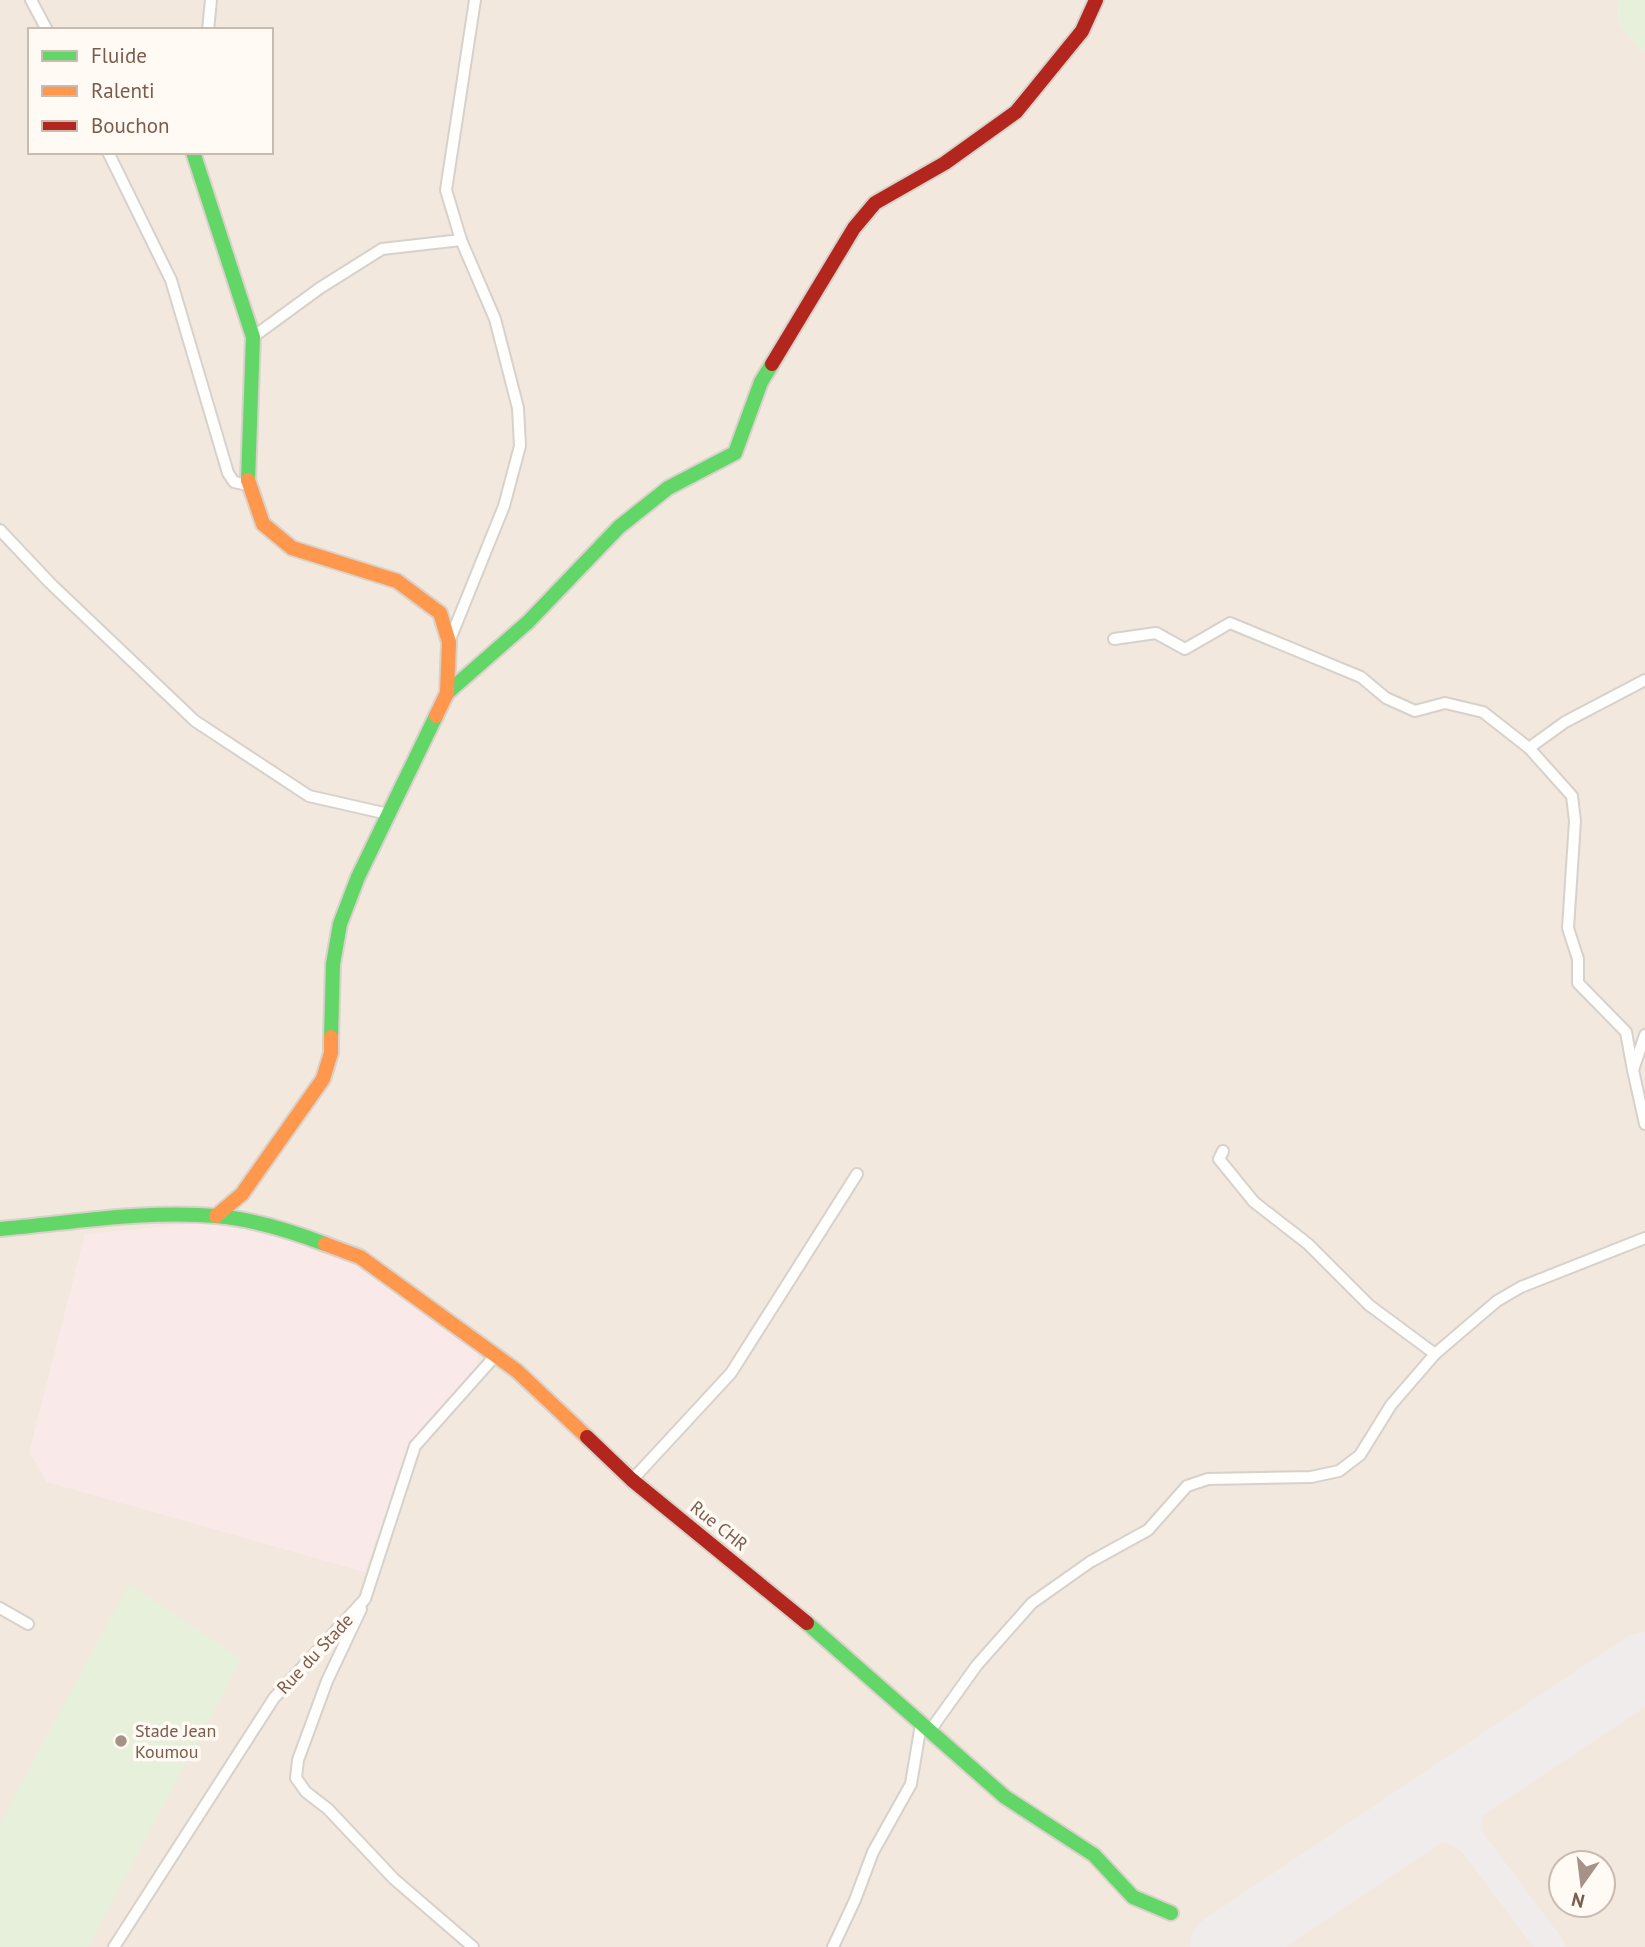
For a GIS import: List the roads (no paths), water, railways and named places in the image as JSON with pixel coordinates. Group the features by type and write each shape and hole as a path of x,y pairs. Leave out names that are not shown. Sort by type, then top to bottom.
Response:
{"street":[{"path":"31,0 46,28"},
{"path":"208,28 211,0"},
{"path":"447,693 449,642 514,476 521,428 495,319 461,240 446,190 475,0"},
{"path":"216,1216 242,1194 323,1079 331,1053 333,964 340,924 358,877 447,693 528,622 619,527 668,488 735,453 761,382 854,228 875,203 945,163 1016,112 1082,31 1096,0"},
{"path":"109,154 170,280 228,473 234,482 248,485"},
{"path":"194,154 253,337 248,485 263,524 292,548 397,581 440,613 449,642"},
{"path":"253,337 320,288 382,249 461,240"},
{"path":"0,530 50,583 195,721 309,796 388,814"},
{"path":"1114,639 1156,633 1185,649 1230,623 1361,677 1386,698 1415,711 1445,703 1483,712 1529,748 1567,789 1575,805 1572,909 1568,928 1578,959 1578,983 1626,1032 1645,1124"},
{"path":"1529,748 1565,722 1645,680"},
{"path":"1633,1070 1645,1035"},
{"path":"1223,1152 1219,1159 1254,1202 1308,1244 1369,1305 1435,1354"},
{"path":"632,1480 731,1373 803,1254 857,1174"},
{"name":"Rue CHR","path":"0,1229 134,1217 216,1216 297,1233 360,1257 517,1371 632,1480 782,1601 1005,1797 1094,1854 1133,1897 1171,1913"},
{"path":"832,1947 855,1900 873,1852 911,1784 925,1728 1032,1603 1090,1562 1148,1530 1187,1486 1208,1479 1271,1479 1339,1471 1360,1455 1391,1405 1435,1354 1497,1301 1521,1287 1645,1238"},
{"name":"Rue du Stade","path":"114,1947 274,1698 365,1599 415,1446 496,1355"},
{"path":"365,1599 327,1681 298,1760 296,1778 306,1792 328,1809 394,1880 473,1947"},
{"path":"0,1608 28,1624"}],"place":[{"name":"Stade Jean Koumou","path":"121,1741"}]}
